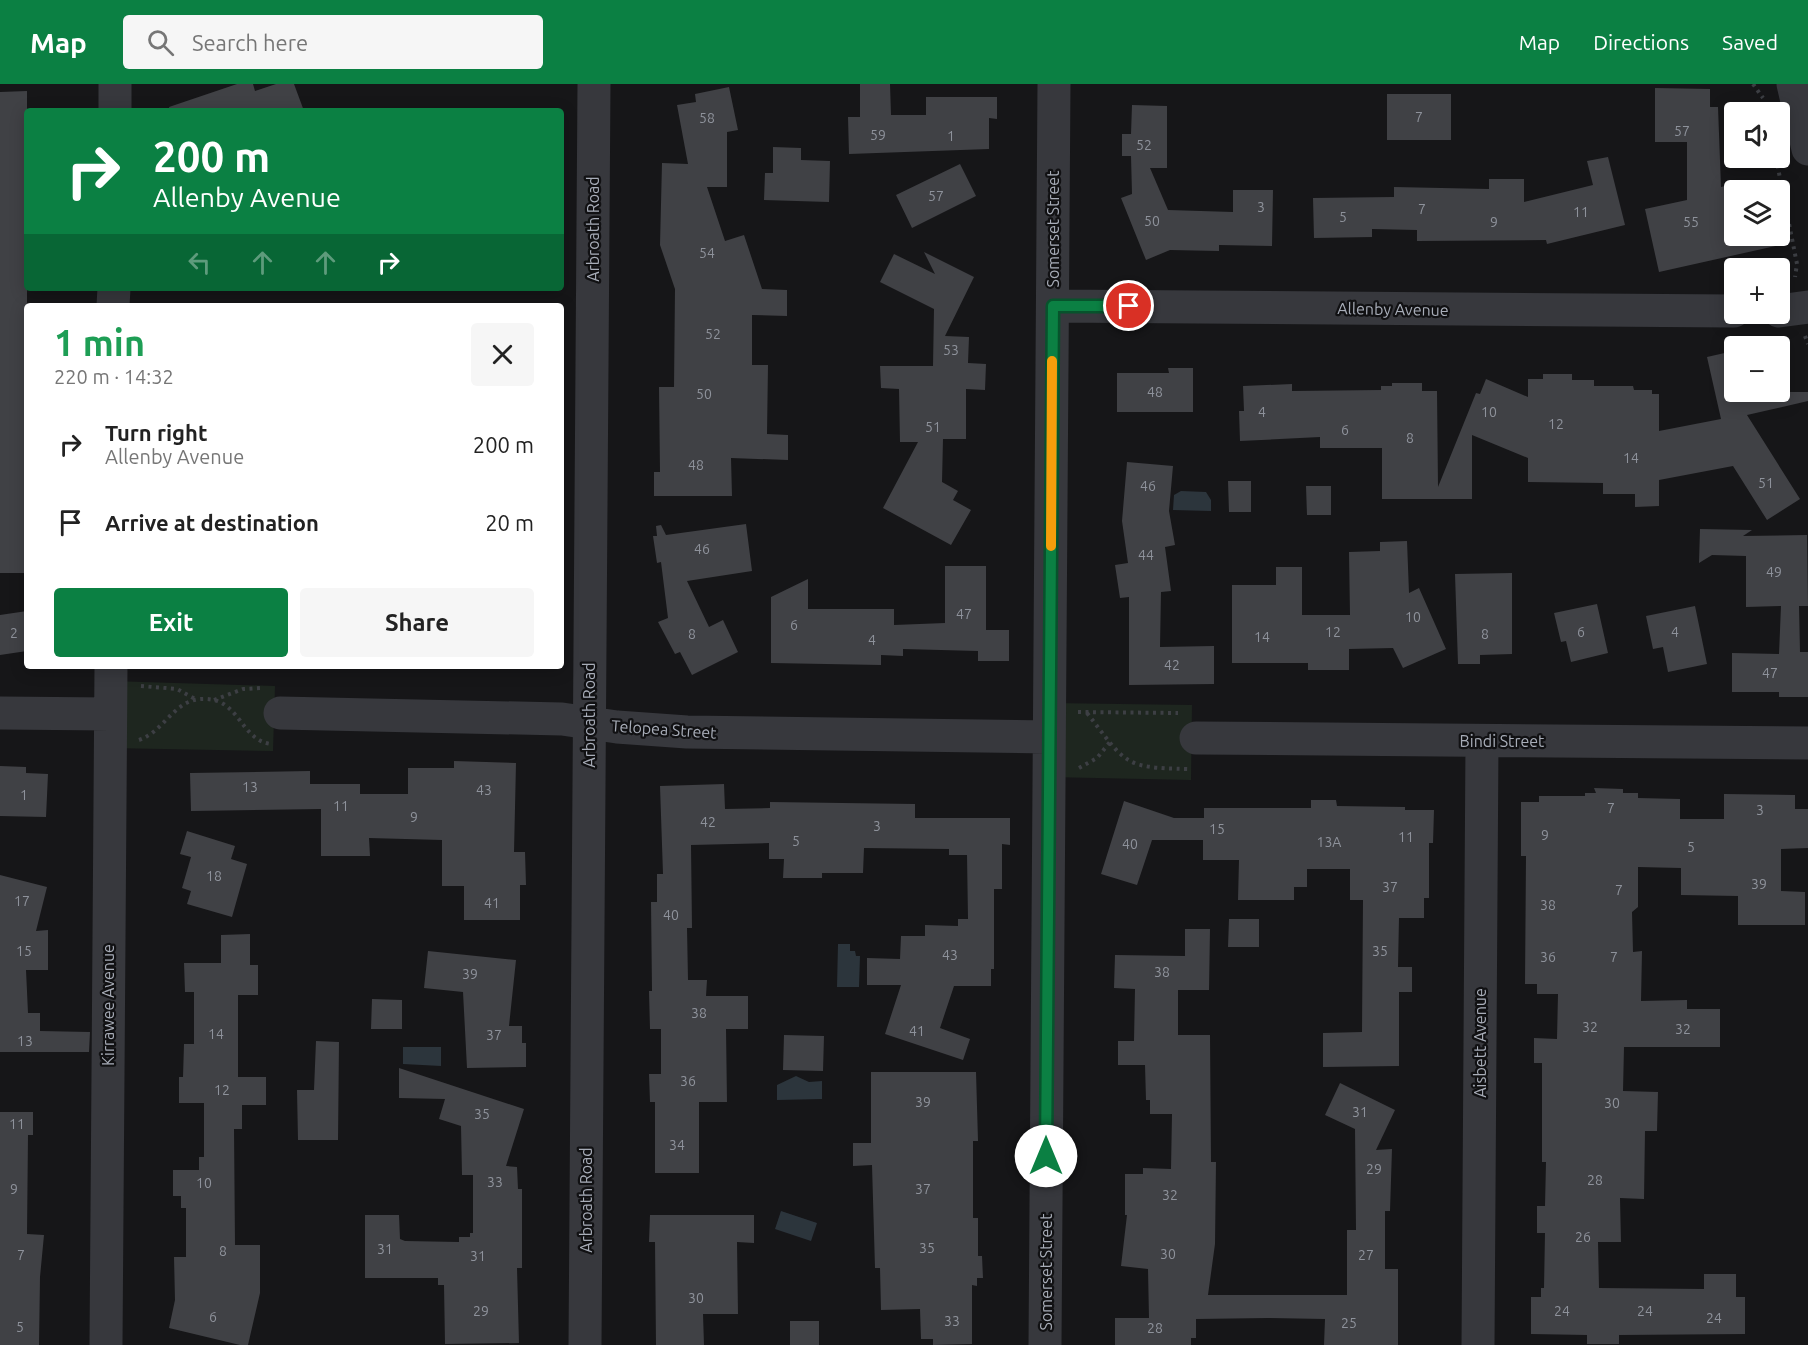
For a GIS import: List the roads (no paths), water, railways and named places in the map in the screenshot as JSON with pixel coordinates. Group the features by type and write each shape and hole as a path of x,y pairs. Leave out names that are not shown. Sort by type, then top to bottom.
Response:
{"street":[{"path":"115,84 115,108"},
{"name":"Arbroath Road","path":"585,1345 594,84"},
{"name":"Somerset Street","path":"1045,1345 1054,84"},
{"path":"1793,84 1808,149"},
{"name":"Allenby Avenue","path":"1053,306 1724,312"},
{"name":"Kirrawee Avenue","path":"105,1345 110,714 121,676"},
{"path":"0,713 110,714"},
{"name":"Telopea Street","path":"280,713 562,719 687,732 1049,737"},
{"name":"Bindi Street","path":"1196,738 1808,743"},
{"name":"Aisbett Avenue","path":"1478,1345 1482,741"}]}
